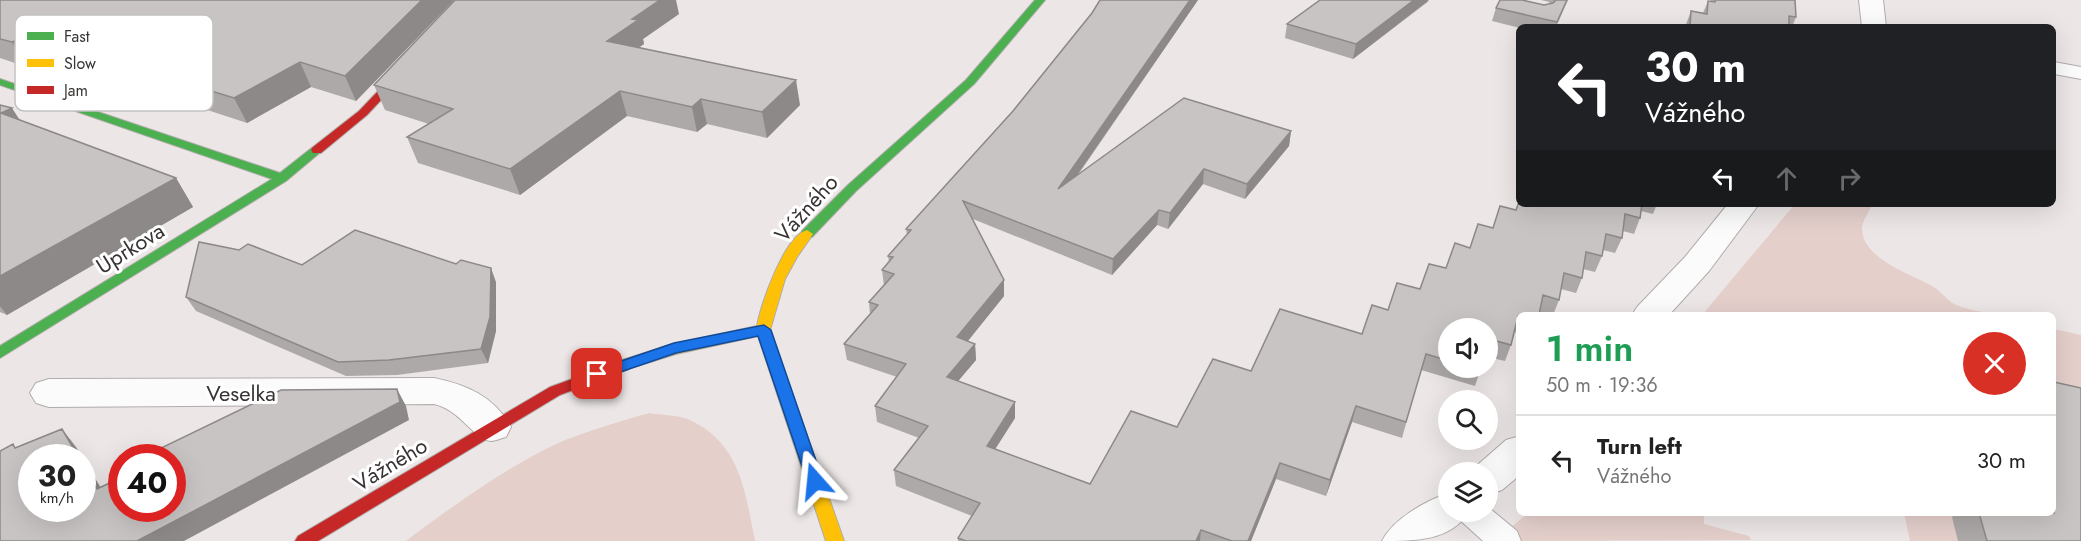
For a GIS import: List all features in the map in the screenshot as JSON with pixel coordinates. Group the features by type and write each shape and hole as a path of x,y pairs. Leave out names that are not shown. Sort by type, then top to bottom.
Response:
{"street":[{"name":"Uprkova","path":"0,353 282,178 363,113 470,0"},
{"name":"Vážného","path":"304,541 555,391 619,366 674,349 764,330 769,298 781,270 800,241 857,184 959,94 1040,0"},
{"path":"1871,0 1874,24"},
{"path":"86,111 282,178"},
{"path":"1652,312 1697,264 1742,207"},
{"path":"764,330 835,541"},
{"name":"Veselka","path":"49,393 434,391 457,395 474,404 492,428"},
{"path":"1498,470 1516,454"},
{"path":"1403,541 1438,517"}],"lane":[{"path":"2056,68 2081,73"},
{"path":"1483,522 1505,541"}],"shaded area":[{"path":"1792,207 1871,207 1864,219 1862,229 1864,240 1879,257 1935,288 1954,304 1984,312 1705,312"},
{"path":"2056,329 2081,335 2081,541 1910,541 1905,516 2056,516"},
{"path":"649,413 686,418 707,430 720,442 738,471 755,541 406,541 488,483 540,452 607,425"},
{"path":"1524,516 1704,516 1704,524 1749,536 1751,540 1494,541"}],"building":[{"path":"0,0 422,0 345,76 300,62 234,98 213,92 213,15 15,15 15,41 0,39"},
{"path":"455,0 660,0 632,19 638,20 607,41 796,80 762,112 701,99 692,107 620,91 510,169 407,137 453,109 374,85"},
{"path":"1100,0 1190,0 1058,189 1184,98 1291,131 1247,184 1204,169 1170,213 1159,210 1113,259 963,201 1004,280 957,337 975,344 947,377 1015,402 987,446 1090,484 1131,411 1177,427 1213,359 1251,371 1280,309 1362,334 1372,305 1388,310 1397,283 1420,289 1429,264 1446,268 1455,243 1470,248 1478,224 1493,228 1500,206 1516,210 1517,207 1642,207 1640,218 1625,214 1622,238 1606,234 1602,256 1586,252 1582,278 1564,273 1559,300 1543,295 1540,312 1516,312 1516,324 1511,345 1498,341 1498,318 1438,318 1438,358 1426,354 1406,422 1356,406 1330,480 1280,463 1248,541 1232,541 1201,530 1196,541 966,541 958,538 980,503 894,470 928,426 875,406 906,364 844,344 878,305 869,302 894,274 882,270 893,257 888,256 911,230 906,229 1013,111"},
{"path":"1320,0 1414,0 1356,44 1287,24"},
{"path":"1500,0 1522,0 1544,5 1556,0 1567,0 1557,22 1496,8"},
{"path":"1715,0 1795,0 1796,17 1789,16 1789,24 1690,24 1691,11 1707,14 1708,1 1715,2"},
{"path":"0,105 12,108 1,113 176,178 0,276"},
{"path":"355,230 456,264 461,260 491,268 490,317 481,349 389,360 338,362 186,297 199,242 239,250 248,244 302,265"},
{"path":"2056,382 2081,388 2081,541 1987,541 1980,516 2056,516"},
{"path":"397,389 400,402 186,515 186,444 169,444 281,390"},
{"path":"62,429 71,444 25,444"},
{"path":"13,444 15,448 18,447 18,522 96,522 96,487 97,489 108,484 108,522 173,522 137,541 0,541 0,451"}],"traffic: fast":[{"path":"807,234 852,188 970,82 1040,0"},
{"path":"1,82 15,87"},
{"path":"86,111 282,178"},
{"path":"0,353 282,178 317,150"}],"traffic: slow":[{"path":"807,234 778,279 769,303 763,330 835,541"},
{"path":"624,365 674,349 763,330"}],"traffic: jam":[{"path":"317,150 363,113 470,0"},
{"path":"304,541 555,391 624,365"}],"route":[{"path":"597,374 674,349 764,330 815,481"}]}
